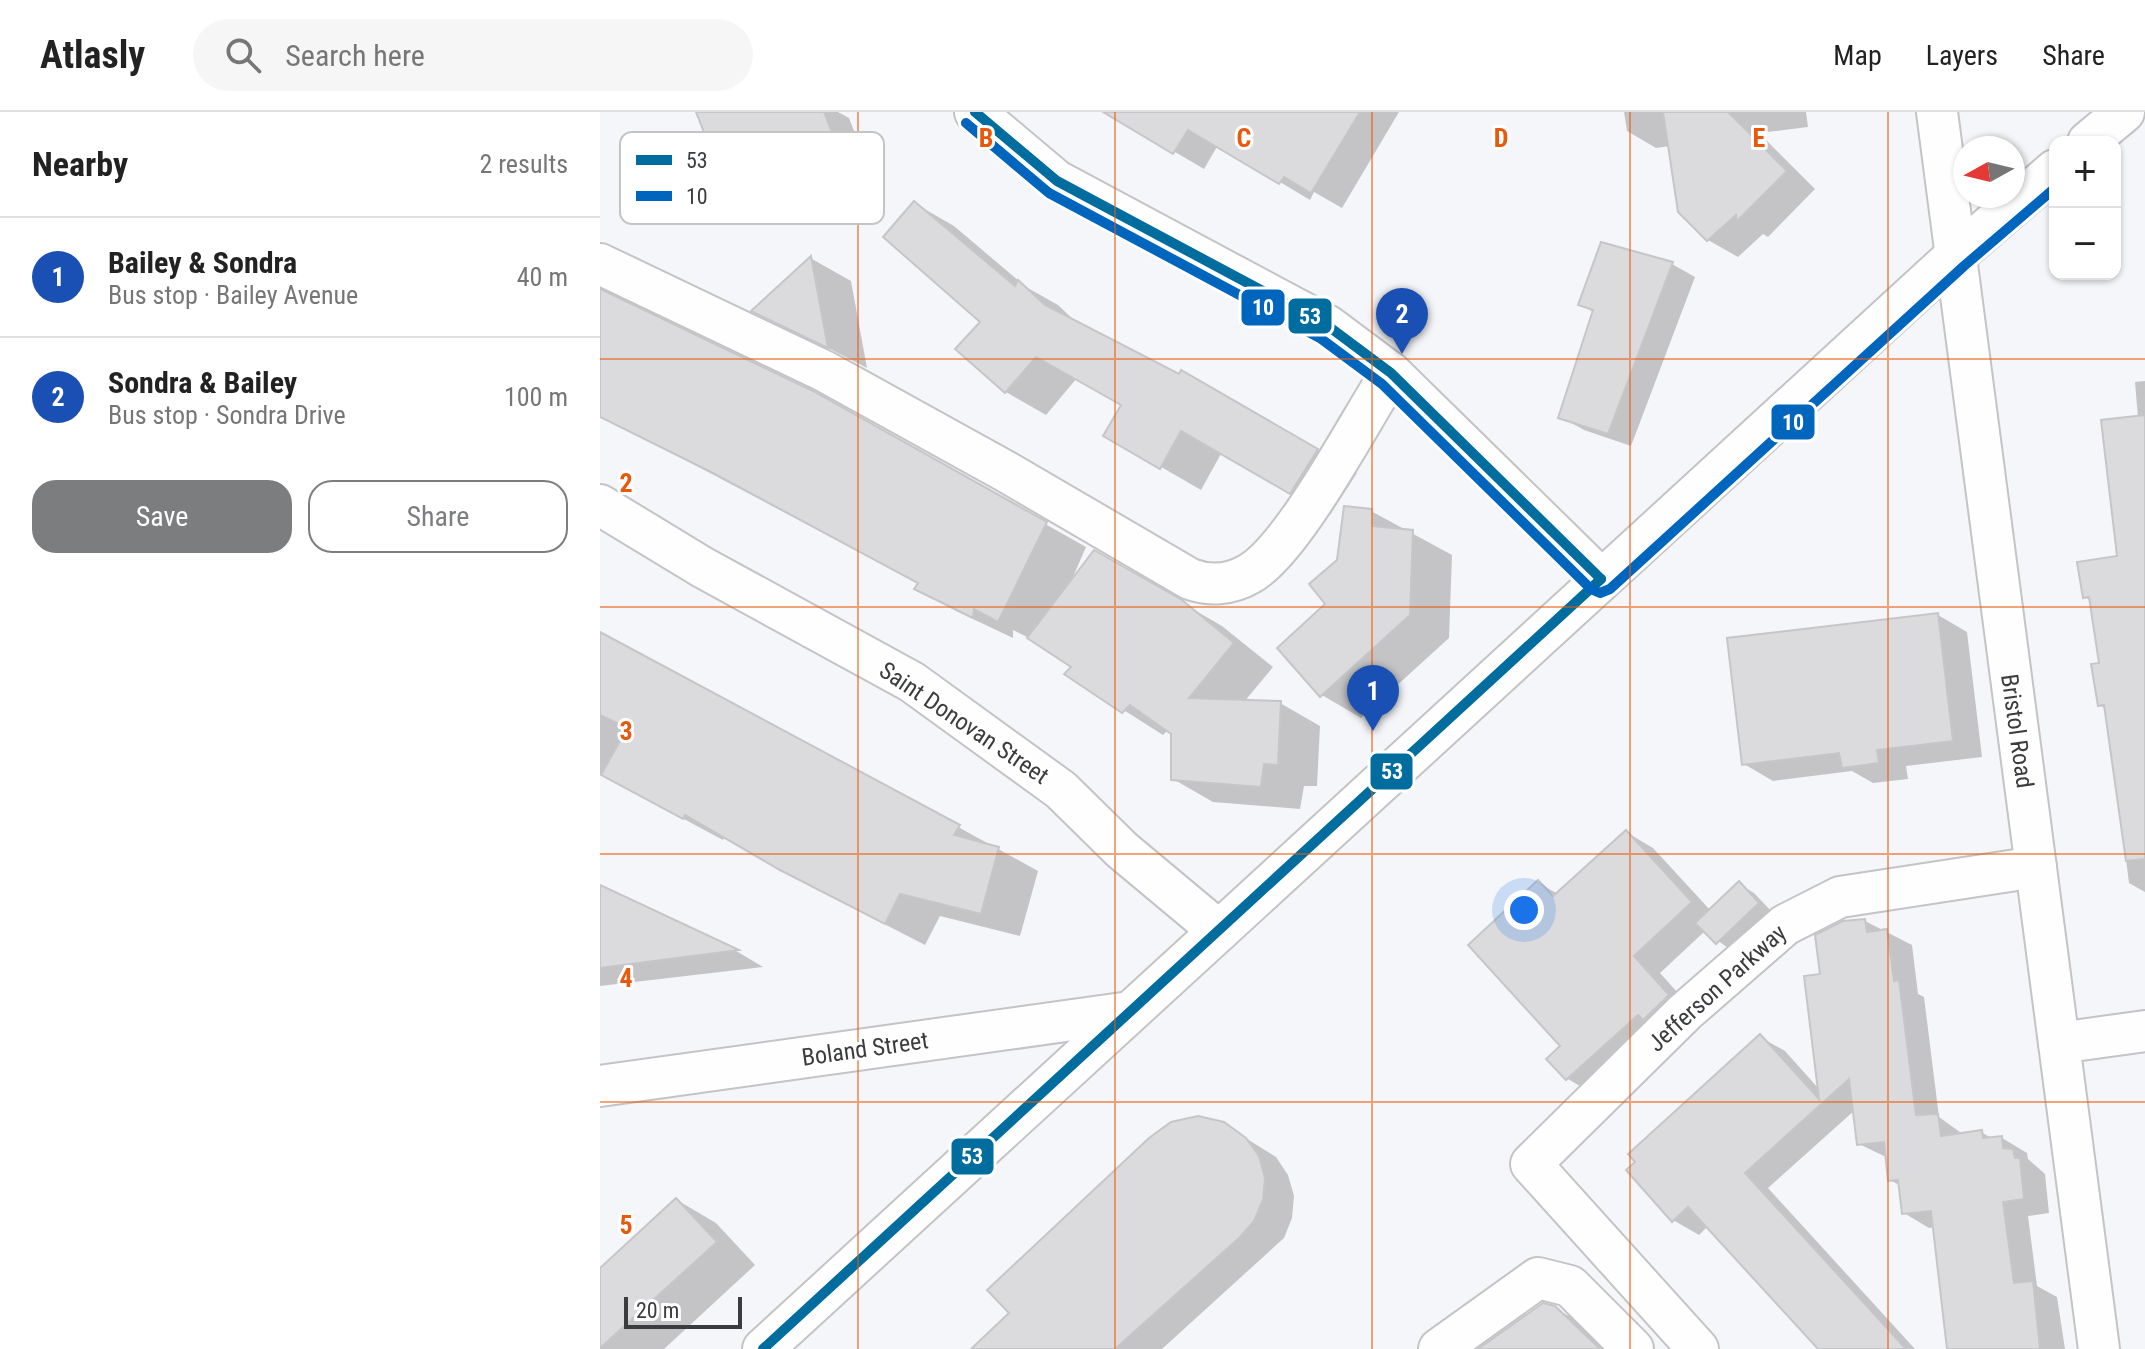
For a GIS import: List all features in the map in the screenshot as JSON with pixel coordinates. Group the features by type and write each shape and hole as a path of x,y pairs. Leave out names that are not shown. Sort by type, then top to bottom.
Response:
{"street":[{"path":"975,112 1057,181 1328,326 1391,373 1601,579"},
{"name":"Bristol Road","path":"1937,112 2099,1349"},
{"path":"2095,136 2124,112"},
{"path":"763,1349 1601,579 1955,256 2049,175"},
{"path":"600,264 824,371 1005,471 1190,579 1210,586 1249,575 1285,543 1391,373"},
{"name":"Saint Donovan Street","path":"600,505 702,567 912,682 1061,790 1122,850 1219,931"},
{"name":"Jefferson Parkway","path":"1698,1349 1531,1164 1685,1012 1785,925 1840,897 2036,867"},
{"name":"Boland Street","path":"600,1086 1130,1012"},
{"path":"2059,1043 2145,1031"},
{"path":"1439,1349 1538,1278 1570,1286 1633,1349"}],"building":[{"path":"696,112 824,112 832,132 704,132"},
{"path":"1103,112 1360,112 1311,193 1284,177 1279,184 1188,130 1173,154"},
{"path":"1663,112 1728,112 1787,171 1737,221 1736,215 1707,241 1678,212"},
{"path":"914,201 1015,286 1018,280 1045,305 1179,374 1181,370 1318,449 1290,494 1181,431 1160,469 1103,436 1121,405 1036,357 1005,393 955,349 980,322 883,237"},
{"path":"1601,242 1673,262 1608,434 1558,418 1593,310 1578,305"},
{"path":"811,256 828,348 751,311"},
{"path":"600,289 813,391 1047,522 998,622 974,609 973,618 914,589 918,583 711,472 600,417"},
{"path":"2145,415 2145,859 2126,861 2104,705 2098,706 2091,664 2099,663 2089,597 2083,598 2077,562 2117,556 2101,420"},
{"path":"1344,506 1372,509 1373,526 1413,530 1410,615 1320,697 1277,648 1325,604 1309,584 1337,560"},
{"path":"1094,550 1182,600 1234,643 1189,698 1281,701 1278,765 1264,764 1261,787 1171,780 1171,734 1130,705 1122,713 1064,674 1071,667 1027,638"},
{"path":"1938,613 1953,741 1877,750 1879,763 1842,768 1839,753 1742,765 1727,638"},
{"path":"600,632 960,825 954,835 999,847 981,914 900,894 885,924 780,870 685,815 683,819 601,775 627,728 600,715"},
{"path":"1626,830 1692,902 1634,956 1669,995 1643,1020 1638,1015 1566,1080 1546,1059 1560,1046 1468,945 1538,880 1553,896"},
{"path":"1739,881 1759,903 1716,944 1695,923"},
{"path":"600,885 739,950 600,968"},
{"path":"1865,919 1867,932 1887,929 1894,981 1899,980 1916,1115 1938,1114 1941,1136 1982,1130 1983,1138 2002,1136 2003,1148 2013,1149 2015,1158 2020,1158 2024,1199 2003,1202 2014,1283 2033,1281 2040,1349 1947,1349 1931,1211 1902,1214 1898,1180 1888,1181 1884,1142 1857,1145 1849,1079 1745,1173 1906,1349 1818,1349 1688,1207 1672,1222 1626,1170 1635,1162 1628,1154 1760,1034 1819,1099 1804,976 1820,974 1815,935 1843,921"},
{"path":"1198,1116 1224,1122 1246,1138 1259,1156 1265,1178 1263,1200 1254,1221 1239,1238 1115,1349 971,1349 1009,1313 987,1290 1149,1138 1171,1122"},
{"path":"676,1198 717,1242 600,1348 600,1268"},
{"path":"1543,1303 1555,1306 1600,1349 1478,1349"}],"transit line":[{"name":"53","path":"975,112 1057,181 1328,326 1391,373 1601,579"},
{"name":"10","path":"966,123 1049,193 1320,338 1382,384 1591,589 1600,593 1610,589 1964,266 2049,193"},
{"name":"53","path":"763,1349 1601,579"}],"place":[{"name":"Sondra & Bailey","path":"1402,354"},
{"name":"Bailey & Sondra","path":"1373,731"}]}
